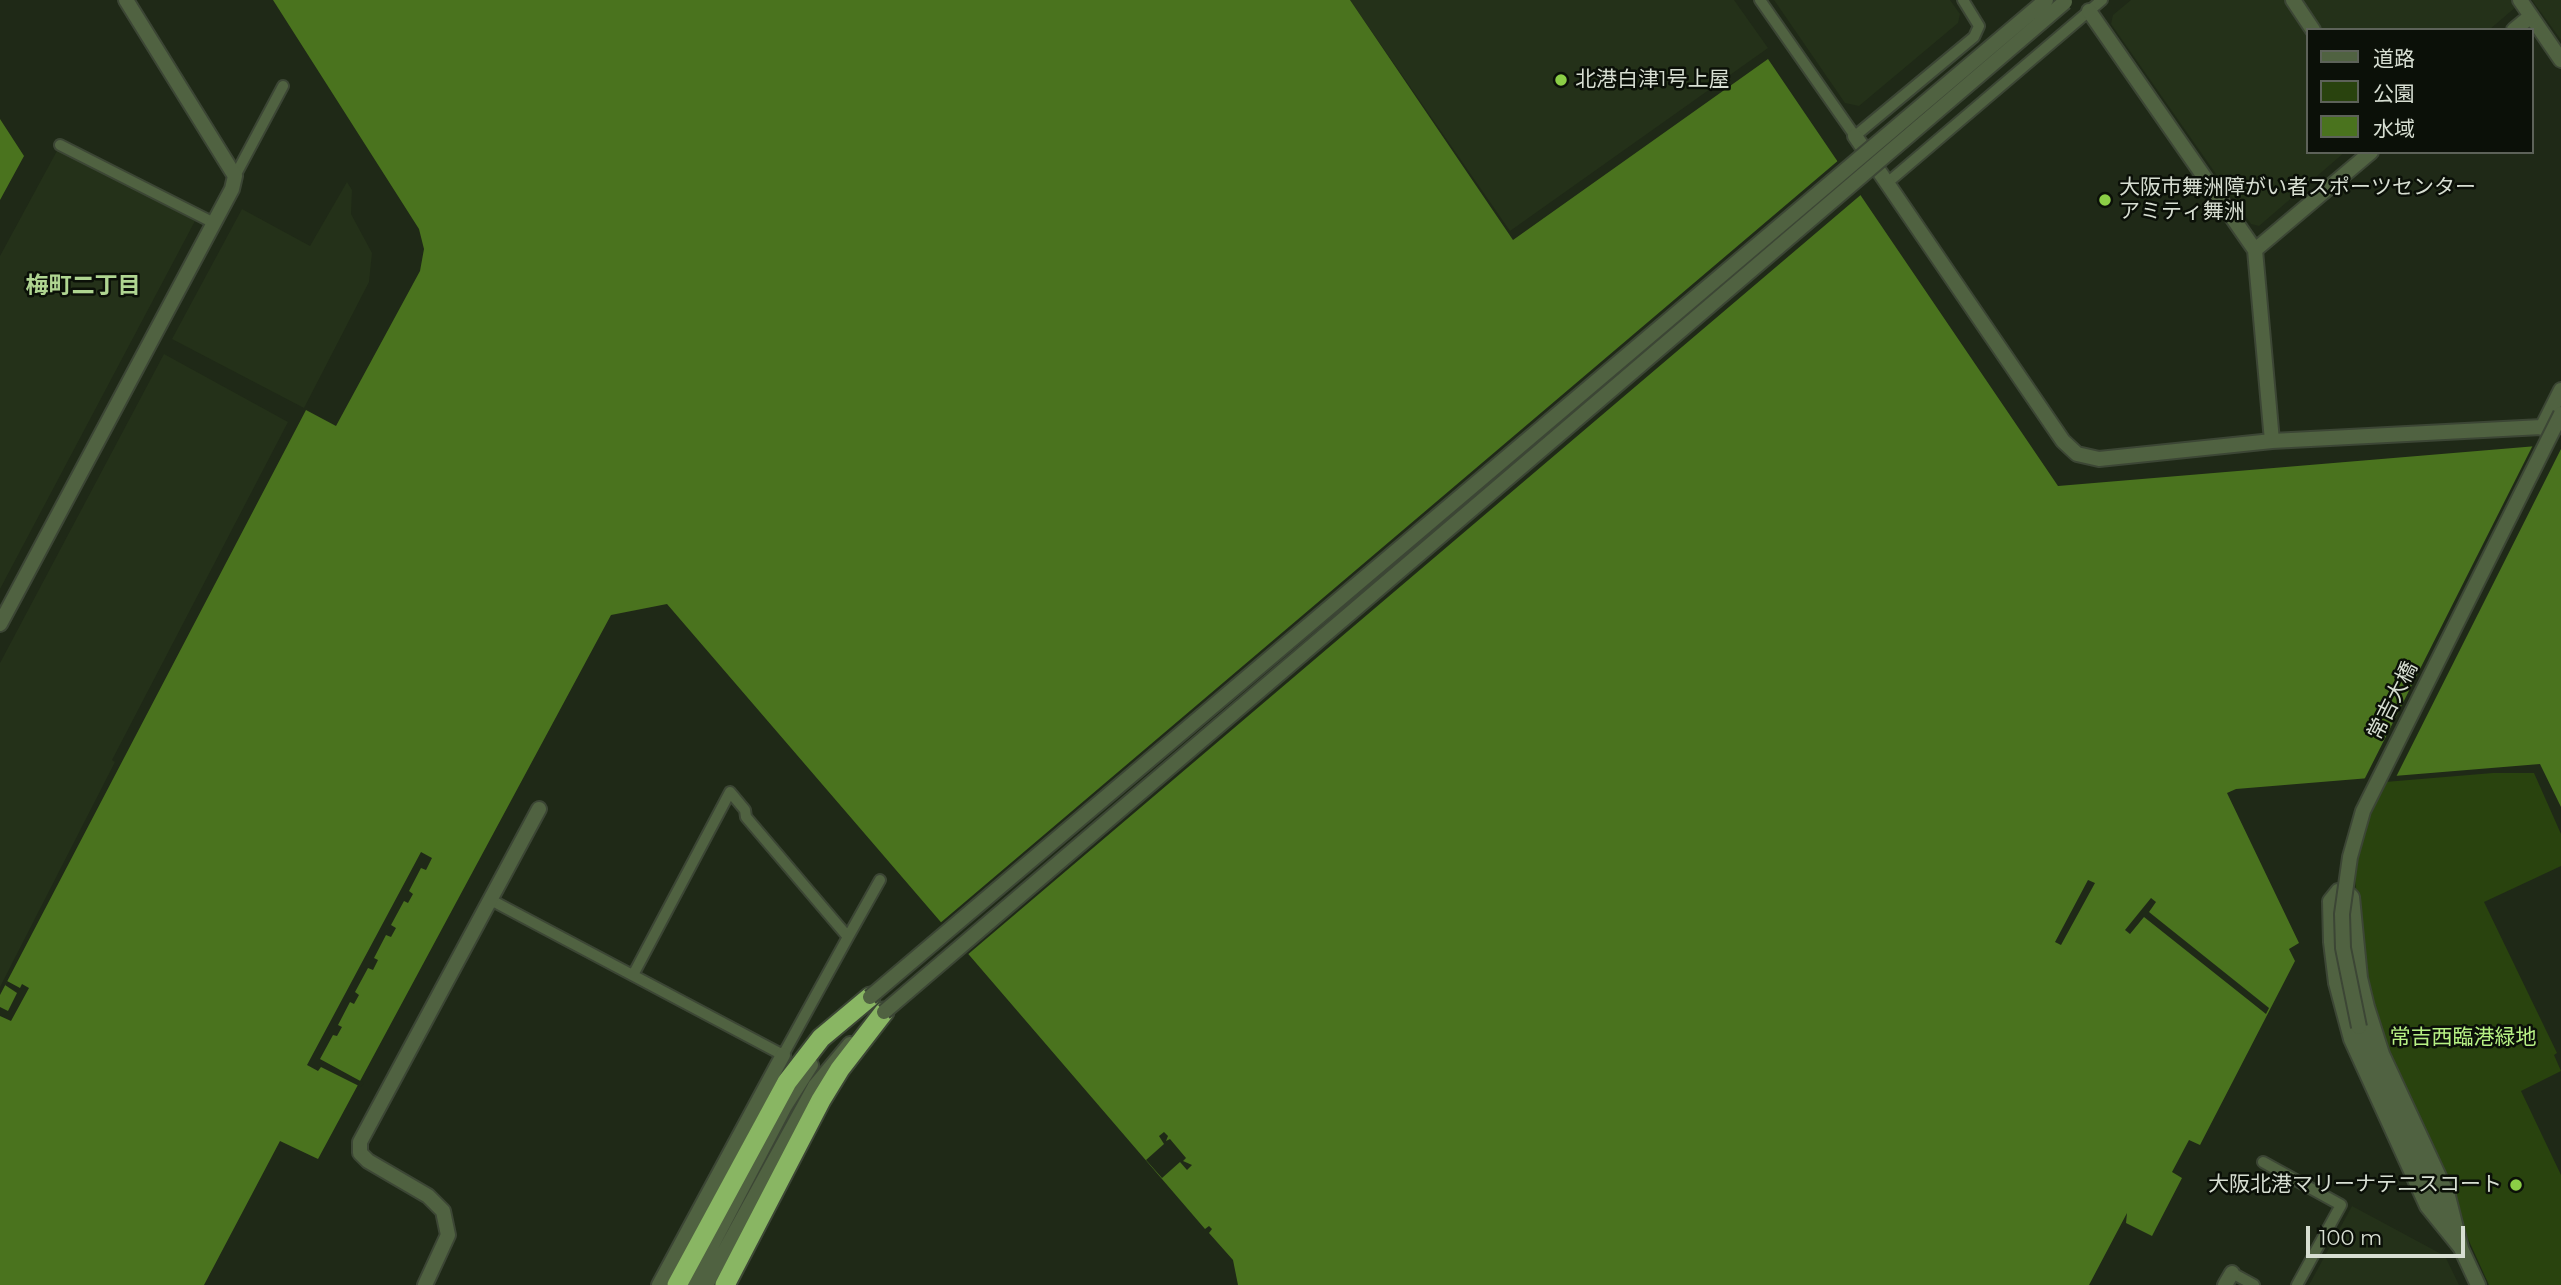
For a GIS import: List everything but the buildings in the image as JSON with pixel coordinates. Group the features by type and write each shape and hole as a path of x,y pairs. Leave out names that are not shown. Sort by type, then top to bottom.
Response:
{"highway":[{"path":"677,1285 787,1082 821,1038 870,997"},
{"path":"725,1285 821,1100 884,1012"}],"street":[{"path":"127,0 229,162 235,176"},
{"path":"1760,0 2063,441 2077,454 2098,459 2272,441 2561,426"},
{"path":"1855,136 1974,37 1979,26 1963,0"},
{"path":"691,1285 802,1078 822,1048 870,997 2046,0"},
{"path":"1886,184 2102,0"},
{"path":"2292,0 2312,28"},
{"path":"2520,0 2561,60"},
{"path":"706,1285 815,1086 835,1058 884,1012 2066,1"},
{"path":"2089,11 2255,250 2272,441"},
{"path":"2516,28 2531,16"},
{"path":"0,624 232,189 235,176 283,86"},
{"path":"60,145 214,223"},
{"path":"2255,250 2369,154"},
{"path":"2542,428 2561,390"},
{"name":"常吉大橋","path":"2460,1248 2359,1027 2344,959 2342,914 2350,858 2363,811 2561,414"},
{"path":"633,975 730,792 745,810 746,817 848,937"},
{"path":"425,1285 448,1235 443,1211 428,1196 368,1161 360,1153 360,1142 540,809"},
{"path":"659,1285 880,880"},
{"path":"2460,1248 2448,1196 2382,1054 2367,1007 2358,965 2352,897 2346,891 2337,891 2330,901 2331,942 2336,983 2351,1039 2427,1206 2460,1248 2478,1285"},
{"path":"489,899 783,1055"},
{"path":"2263,1162 2341,1205 2297,1285"},
{"path":"2229,1279 2254,1285"}],"shaded area":[{"path":"1350,0 1734,0 1768,48 1510,231"},
{"path":"1774,0 1950,0 1960,14 1958,23 1859,106 1845,103"},
{"path":"2131,0 2524,0 2491,28 2306,28 2306,154 2343,154 2259,226 2251,224 2111,24 2113,15"},
{"path":"2532,0 2561,0 2561,40"},
{"path":"58,149 195,221 0,589 0,256"},
{"path":"347,182 352,190 351,214 372,253 369,282 304,408 172,339 242,209 310,246"},
{"path":"164,354 288,422 112,760 115,762 0,987 0,663"},
{"path":"2352,1206 2445,1256 2459,1285 2309,1285"}],"green space":[{"name":"常吉西臨港緑地","path":"2493,773 2534,773 2561,834 2561,866 2484,902 2557,1053 2554,1055 2561,1071 2521,1091 2561,1175 2561,1285 2489,1285 2407,1105 2365,990 2354,868 2366,826 2385,782"}],"water":[{"path":"273,0 1350,0 1513,240 1768,59 2058,486 2561,444 2561,807 2540,764 2236,789 2227,793 2299,943 2289,949 2295,961 2200,1145 2189,1140 2172,1172 2182,1178 2152,1236 2126,1223 2127,1213 2089,1285 1238,1285 1233,1260 1209,1233 1212,1229 1209,1226 1205,1229 667,604 611,615 318,1159 280,1141 204,1285 0,1285 0,995 306,410 336,426 420,271 424,249 419,229"},
{"path":"0,119 24,156 0,200"}],"pier":[{"path":"1840,159 1863,193 966,956 939,924"},
{"path":"2561,440 2561,449 2395,779 2363,782 2534,443"},
{"path":"421,852 432,858 426,870 421,868 409,891 413,894 408,903 404,901 391,925 396,928 391,937 386,935 374,958 378,960 373,970 368,968 355,992 359,995 354,1004 350,1002 338,1025 342,1027 337,1036 333,1035 320,1059 364,1083 361,1087 321,1067 318,1071 307,1065"},
{"path":"2088,880 2095,883 2061,945 2055,942"},
{"path":"2151,898 2156,902 2149,912 2269,1008 2266,1014 2144,917 2130,934 2125,930"},
{"path":"7,981 20,988 22,984 29,988 11,1021 0,1016 0,1007 8,1011 17,993 5,985"},
{"path":"1164,1132 1168,1136 1166,1141 1170,1139 1186,1158 1183,1161 1192,1165 1187,1170 1180,1162 1162,1178 1146,1160 1164,1144 1159,1136"}],"place":[{"name":"北港白津1号上屋","path":"1561,80"},
{"name":"大阪市舞洲障がい者スポーツセンター アミティ舞洲","path":"2105,200"},
{"name":"大阪北港マリーナテニスコート","path":"2516,1185"}],"district":[{"name":"梅町二丁目","path":"83,286"}]}
